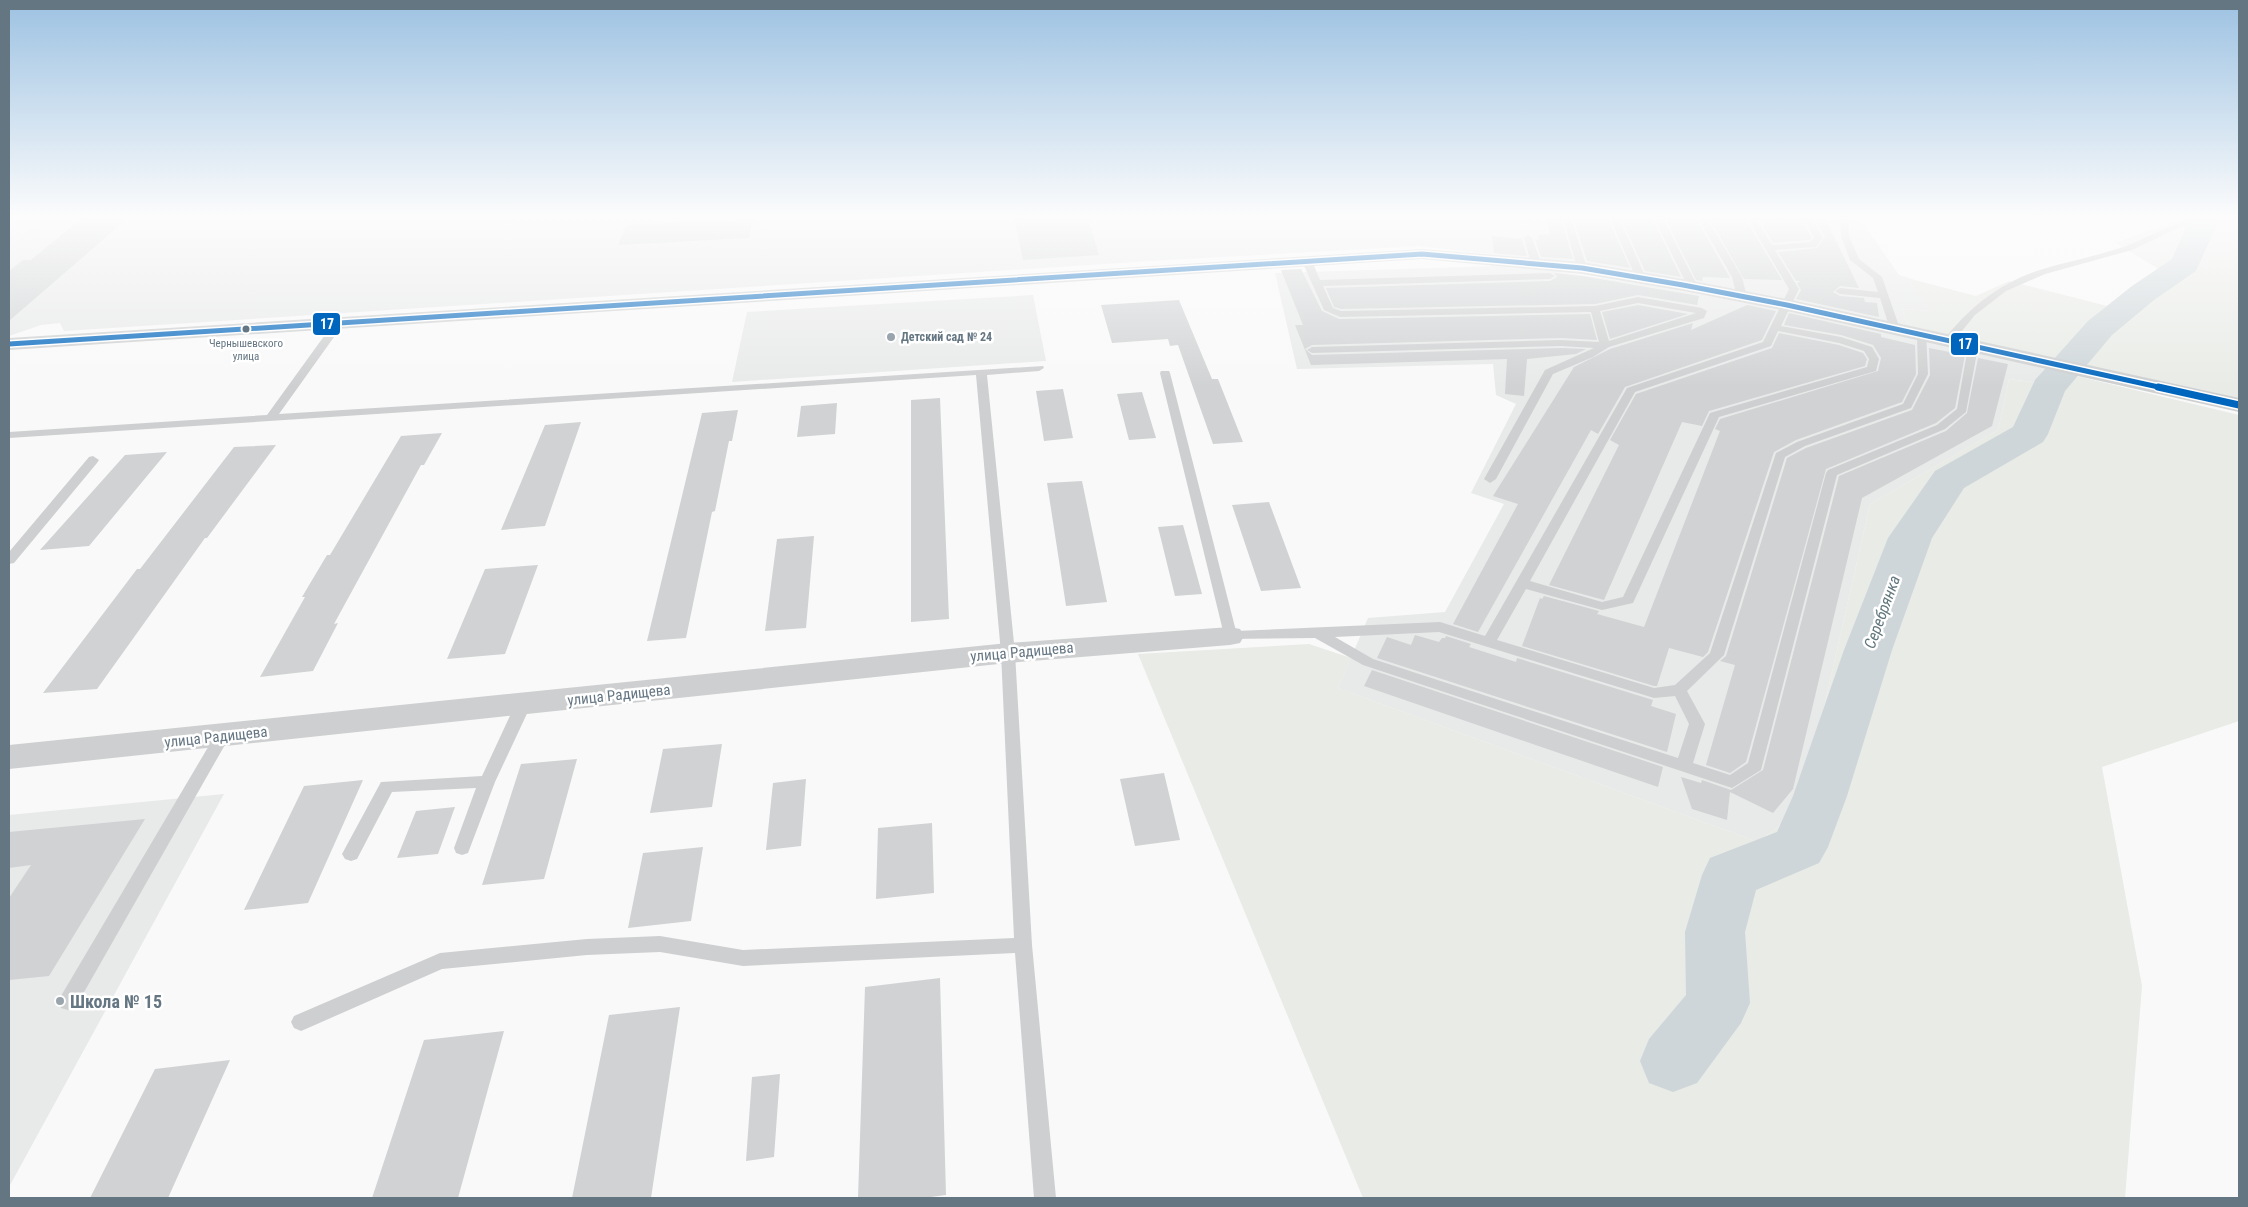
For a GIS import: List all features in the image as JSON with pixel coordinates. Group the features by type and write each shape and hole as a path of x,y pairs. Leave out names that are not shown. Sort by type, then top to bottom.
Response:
{"street":[{"path":"9,344 1099,274"},
{"path":"1619,274 1787,306 2239,404"},
{"name":"улица Радищева","path":"9,758 1008,653 1230,636"}],"lane":[{"path":"1313,274 1329,310 1340,314 1594,309 1638,300 1702,311 1700,316 1605,345 1590,355 1549,372 1490,479"},
{"path":"1317,283 1457,274"},
{"path":"1639,274 1641,278"},
{"path":"1687,274 1693,287"},
{"path":"1735,274 1742,297"},
{"path":"1489,642 1631,390 1767,344 1794,289 1785,274"},
{"path":"1874,274 1877,277 1895,329"},
{"path":"1948,341 1972,313 2003,290 2037,274"},
{"path":"1840,291 1884,296"},
{"path":"1594,309 1605,345"},
{"path":"270,418 339,323"},
{"path":"1522,583 1602,606 1628,600 1714,415 1872,368 1874,359 1868,349 1841,340 1776,328"},
{"path":"1165,373 1230,636 1440,627 1654,693 1679,690 1717,655 1780,455 1801,444 1907,406 1923,374 1922,335"},
{"path":"1312,350 1560,343 1605,345"},
{"path":"1317,633 1368,662 1732,782 1755,766 1832,473 1941,427 1962,410 1978,348"},
{"path":"9,435 1039,368"},
{"path":"981,372 1008,653 1022,945 1045,1198"},
{"path":"9,560 93,460"},
{"path":"1679,690 1697,724 1684,766"},
{"path":"462,848 487,782 523,705"},
{"path":"68,1002 222,736"},
{"path":"350,854 387,786 487,782"},
{"path":"301,1022 440,961 587,947 660,944 743,958 1022,945"}],"shaded area":[{"path":"9,274 944,274 64,331 60,323 41,325 9,336"},
{"path":"1275,274 1575,274 1643,284 1811,315 2043,368 2039,383 2009,379 1998,430 1870,504 1801,809 1758,842 1338,688 1368,618 1445,612 1504,504 1471,493 1516,404 1496,395 1493,364 1297,369"},
{"path":"1639,274 1899,274 1915,280 1910,283 1933,311 1902,309 1908,323 1913,328"},
{"path":"2154,274 2239,274 2239,300 2237,301 2239,303 2239,399 1913,328 1908,323 1902,309 1932,311 1909,282 1915,280 1976,296 2009,281 2111,307"},
{"name":"Детский сад № 24","path":"1033,295 1046,361 732,382 747,312"},
{"path":"2043,368 2239,415 2239,721 2102,767 2142,986 2125,1198 1363,1198 1138,654 1309,644 1351,658 1338,688 1758,842 1801,809 1870,504 1998,430 2009,379 2039,383"},
{"name":"Школа № 15","path":"224,794 9,1187 9,815"}],"building":[{"path":"9,274 63,274 9,321"},
{"path":"1283,274 1304,274 1322,311 1339,319 1590,314 1597,340 1561,338 1312,345 1305,349 1312,355 1561,348 1586,349 1576,354 1527,359 1524,396 1505,394 1507,359 1311,365 1295,325 1303,325"},
{"path":"1555,274 1582,276 1699,296 1697,305 1638,295 1595,304 1341,309 1334,307 1326,288 1550,281 1557,277"},
{"path":"1665,274 1680,274 1681,277"},
{"path":"1693,274 1728,274 1730,278 1703,277 1702,281 1696,280"},
{"path":"1741,274 1779,274 1782,280 1744,279"},
{"path":"1792,274 1852,274 1859,288 1840,286 1833,292 1840,296 1864,298 1865,302 1877,303 1879,317 1796,299 1801,290 1797,283 1801,281 1796,281"},
{"path":"1179,300 1212,379 1218,379 1243,442 1213,444 1178,345 1170,346 1168,339 1112,343 1101,305"},
{"path":"1638,305 1688,314 1610,339 1602,312"},
{"path":"1747,305 1776,311 1762,340 1625,387 1598,434 1591,430 1478,632 1453,624 1518,504 1493,496 1574,367 1610,349 1693,323 1691,330"},
{"path":"1789,313 1881,334 1881,337 1915,345 1916,374 1902,402 1796,440 1774,452 1708,652 1703,657 1669,648 1657,686 1654,686 1522,646 1540,598 1542,599 1544,596 1599,611 1597,614 1644,627 1720,431 1715,429 1720,419 1878,371 1881,358 1873,345 1841,335 1784,325"},
{"path":"1779,333 1839,345 1863,353 1867,359 1865,366 1709,411 1702,426 1682,422 1604,600 1549,585 1619,445 1610,440 1636,394 1772,348"},
{"path":"1929,348 1965,355 1955,408 1936,423 1826,469 1746,762 1730,773 1706,765 1735,665 1720,661 1726,656 1787,458 1806,448 1912,410 1930,375"},
{"path":"1978,358 2008,364 1992,426 1862,498 1793,789 1773,813 1730,792 1727,820 1692,809 1681,777 1701,783 1702,780 1731,790 1763,770 1839,476 1946,431 1967,413"},
{"path":"1063,389 1073,438 1044,441 1036,391"},
{"path":"1142,392 1156,438 1129,440 1117,394"},
{"path":"940,398 949,619 911,622 911,400"},
{"path":"837,403 835,434 797,437 801,406"},
{"path":"738,410 732,441 729,441 715,511 712,512 686,638 647,641 702,413"},
{"path":"581,422 545,526 501,530 545,425"},
{"path":"442,433 424,465 421,465 334,624 338,623 313,671 260,677 305,597 302,597 327,555 330,555 401,436"},
{"path":"276,445 207,538 205,538 97,689 43,693 137,569 140,569 234,447"},
{"path":"167,452 89,546 40,550 125,455"},
{"path":"1082,481 1107,602 1066,606 1047,483"},
{"path":"1269,502 1301,588 1261,591 1232,505"},
{"path":"1183,525 1202,594 1175,596 1158,527"},
{"path":"814,536 806,628 765,631 777,539"},
{"path":"538,565 505,654 447,659 485,569"},
{"path":"1415,635 1439,642 1446,636 1471,644 1469,647 1516,662 1517,658 1653,700 1651,706 1676,714 1667,752 1377,658 1387,637 1411,645"},
{"path":"1372,670 1663,767 1658,787 1364,686"},
{"path":"722,744 712,807 650,813 663,749"},
{"path":"577,759 544,879 482,885 521,764"},
{"path":"1164,773 1180,840 1135,846 1120,779"},
{"path":"806,779 801,846 766,850 773,783"},
{"path":"363,780 308,903 244,910 304,786"},
{"path":"455,807 438,854 397,858 416,811"},
{"path":"145,819 49,976 9,980 9,898 31,865 9,868 9,832"},
{"path":"932,823 934,893 876,899 878,828"},
{"path":"703,847 691,921 628,928 643,853"},
{"path":"940,978 946,1195 923,1198 858,1198 865,987"},
{"path":"680,1007 651,1198 572,1198 609,1015"},
{"path":"504,1031 458,1198 372,1198 424,1040"},
{"path":"230,1060 168,1198 90,1198 155,1069"},
{"path":"780,1074 774,1157 746,1161 752,1077"}],"waterway":[{"name":"Серебрянка","path":"1673,1061 1718,1003 1715,932 1731,875 1799,847 1820,796 1868,650 1910,538 1949,480 2029,434 2048,388 2100,328 2143,293 2170,274"}],"transit line":[{"name":"17","path":"9,344 1103,274"},
{"name":"17","path":"1620,274 1787,305 2239,405"}],"place":[{"name":"Чернышевского улица","path":"246,329"},
{"name":"Детский сад № 24","path":"891,337"},
{"name":"Школа № 15","path":"60,1001"}]}
